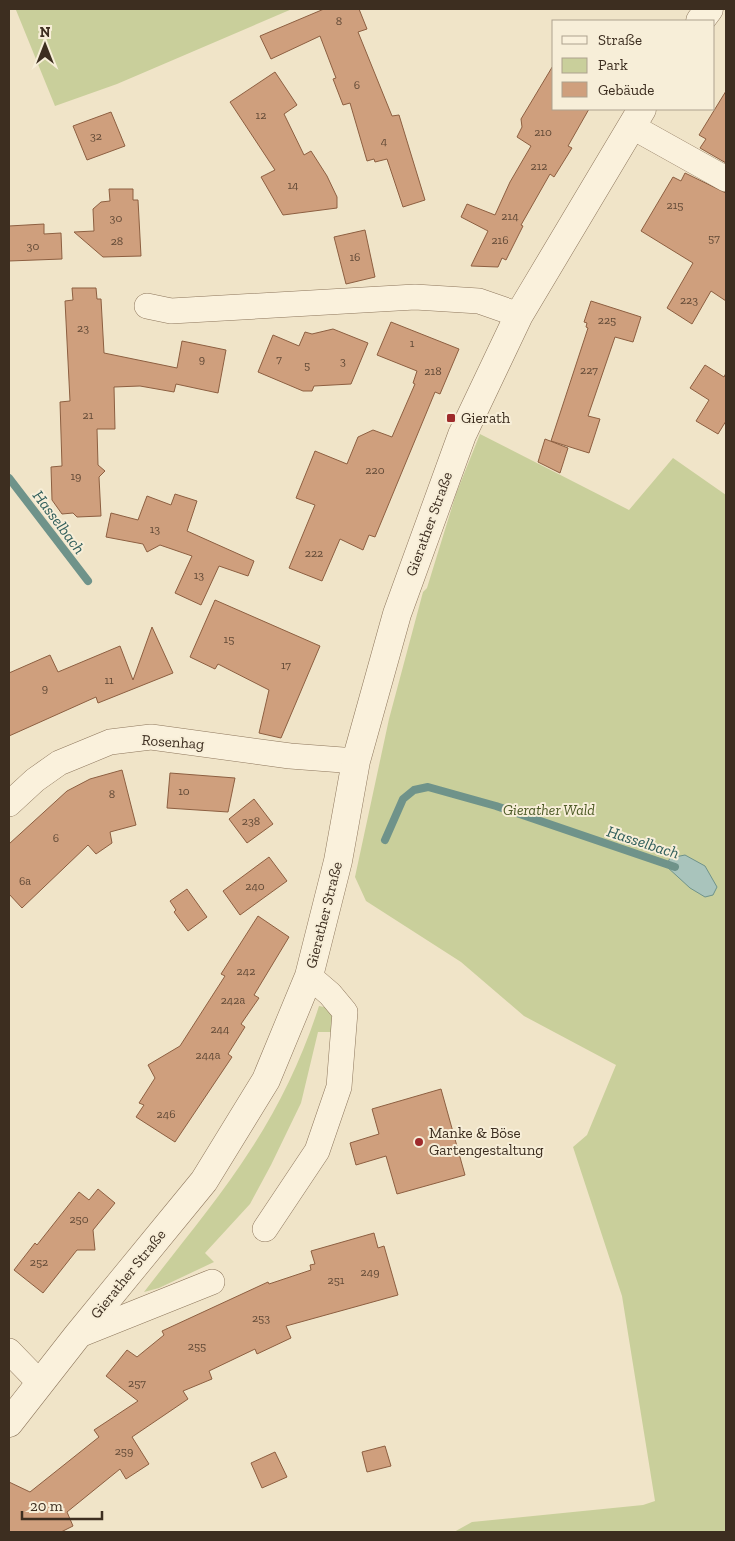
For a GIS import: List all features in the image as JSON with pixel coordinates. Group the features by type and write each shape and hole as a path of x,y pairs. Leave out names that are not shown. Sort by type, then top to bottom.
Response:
{"street":[{"path":"701,20 709,9"},
{"path":"636,118 726,179"},
{"name":"Gierather Straße","path":"9,1423 77,1336 204,1181 266,1080 309,976 338,861 356,761 397,614 462,435 519,315 636,118"},
{"path":"147,306 172,312 415,297 479,301 519,315"},
{"name":"Rosenhag","path":"9,804 35,780 59,763 110,742 151,737 290,756 356,761"},
{"name":"Gierather Straße","path":"265,1228 317,1151 339,1087 345,1012 330,994 309,976"},
{"name":"Gierather Straße","path":"77,1336 212,1282"},
{"path":"9,1351 40,1382"}],"green space":[{"path":"9,9 292,9 117,84 55,106 16,10"},
{"name":"Gierather Wald","path":"480,434 629,510 673,458 726,495 726,1532 454,1532 472,1522 643,1505 655,1501 622,1296 573,1147 587,1135 616,1065 524,1016 461,962 366,901 355,877 389,719 423,592 427,588 456,494"},
{"path":"319,1006 329,1008 338,1019 337,1032 318,1032 301,1103 250,1204 205,1253 214,1262 159,1288 144,1292 226,1186 262,1132 290,1080"}],"water":[{"path":"685,855 705,866 717,887 713,895 705,897 690,888 666,866 670,858"}],"building":[{"path":"324,9 359,9 367,29 358,32 392,116 399,115 425,200 403,207 387,159 375,162 374,159 367,161 350,103 343,105 333,79 336,78 320,36 271,59 260,36"},
{"path":"552,67 552,110 588,110 568,146 572,148 554,177 550,174 521,225 523,226 506,260 502,258 498,267 471,266 488,231 461,217 467,204 495,215 510,182 531,146 517,137 522,127 521,119"},
{"path":"275,72 297,105 284,114 304,155 311,151 327,176 337,197 337,208 283,215 261,177 275,170 230,102"},
{"path":"726,91 726,163 700,148 706,139 699,135"},
{"path":"111,112 125,146 87,160 73,126"},
{"path":"685,173 726,193 726,301 711,291 692,324 667,308 693,263 641,231 673,177 681,181"},
{"path":"109,189 133,189 133,200 138,200 141,256 103,257 74,232 94,231 93,209 101,202 110,201"},
{"path":"44,224 44,234 61,233 62,259 9,261 9,226"},
{"path":"365,230 375,277 346,284 334,237"},
{"path":"72,288 96,288 97,299 101,299 104,353 177,368 182,341 226,350 218,393 176,384 174,392 140,386 114,387 115,429 97,429 98,465 105,471 99,477 101,516 77,517 73,513 62,514 52,500 51,467 62,466 60,402 70,401 65,301 73,300"},
{"path":"591,301 641,317 633,342 615,337 588,416 600,419 589,453 551,441 588,328 586,327 587,323 584,322"},
{"path":"391,322 459,349 440,394 435,392 375,537 369,535 363,550 340,539 322,581 289,568 315,505 296,498 315,451 347,464 358,437 373,430 392,437 415,384 413,383 417,371 377,355"},
{"path":"333,329 368,343 351,384 314,386 312,391 303,391 258,372 273,335 299,346 305,332 312,334"},
{"path":"705,365 724,377 726,373 726,421 718,434 696,421 709,400 690,388"},
{"path":"545,439 568,448 560,473 538,462"},
{"path":"175,494 197,501 187,531 254,561 248,576 219,566 201,605 175,593 192,556 160,545 147,552 143,544 106,537 111,513 138,520 147,496 171,505"},
{"path":"215,600 320,646 281,738 259,733 269,690 218,664 215,669 190,657"},
{"path":"152,627 173,673 98,703 96,697 9,736 9,673 50,655 58,672 120,646 133,680"},
{"path":"122,770 136,825 110,832 112,843 96,854 88,845 22,908 9,894 9,844 67,791 90,779"},
{"path":"170,773 235,778 228,812 167,808"},
{"path":"254,799 273,824 247,843 229,819"},
{"path":"269,857 287,881 240,915 223,891"},
{"path":"187,889 207,917 188,931 174,912 176,910 170,901"},
{"path":"258,916 289,937 254,995 259,998 241,1024 245,1027 228,1054 232,1057 175,1142 136,1117 144,1105 139,1103 155,1078 148,1065 180,1046 225,976 221,974"},
{"name":"Manke & Böse Gartengestaltung","path":"441,1089 465,1175 397,1194 386,1156 356,1165 350,1143 379,1134 372,1109"},
{"path":"98,1189 115,1203 93,1230 95,1250 77,1250 43,1293 14,1270 35,1243 37,1245 79,1192 89,1200"},
{"path":"374,1233 378,1248 384,1246 398,1295 286,1326 291,1338 257,1354 255,1349 209,1371 212,1379 183,1391 188,1399 132,1437 149,1464 126,1479 120,1469 67,1512 73,1526 61,1532 9,1532 9,1482 30,1492 99,1437 94,1430 138,1401 106,1376 127,1350 137,1357 164,1335 162,1331 268,1282 269,1284 311,1270 310,1265 315,1264 311,1251"},
{"path":"385,1446 391,1466 367,1472 362,1452"},
{"path":"275,1452 287,1477 262,1488 251,1463"}],"waterway":[{"name":"Hasselbach","path":"9,478 88,581"},
{"name":"Hasselbach","path":"385,840 403,799 414,790 428,787 496,806 675,867"}],"place":[{"name":"Gierath","path":"451,418"},
{"name":"Manke & Böse Gartengestaltung","path":"419,1142"}]}
